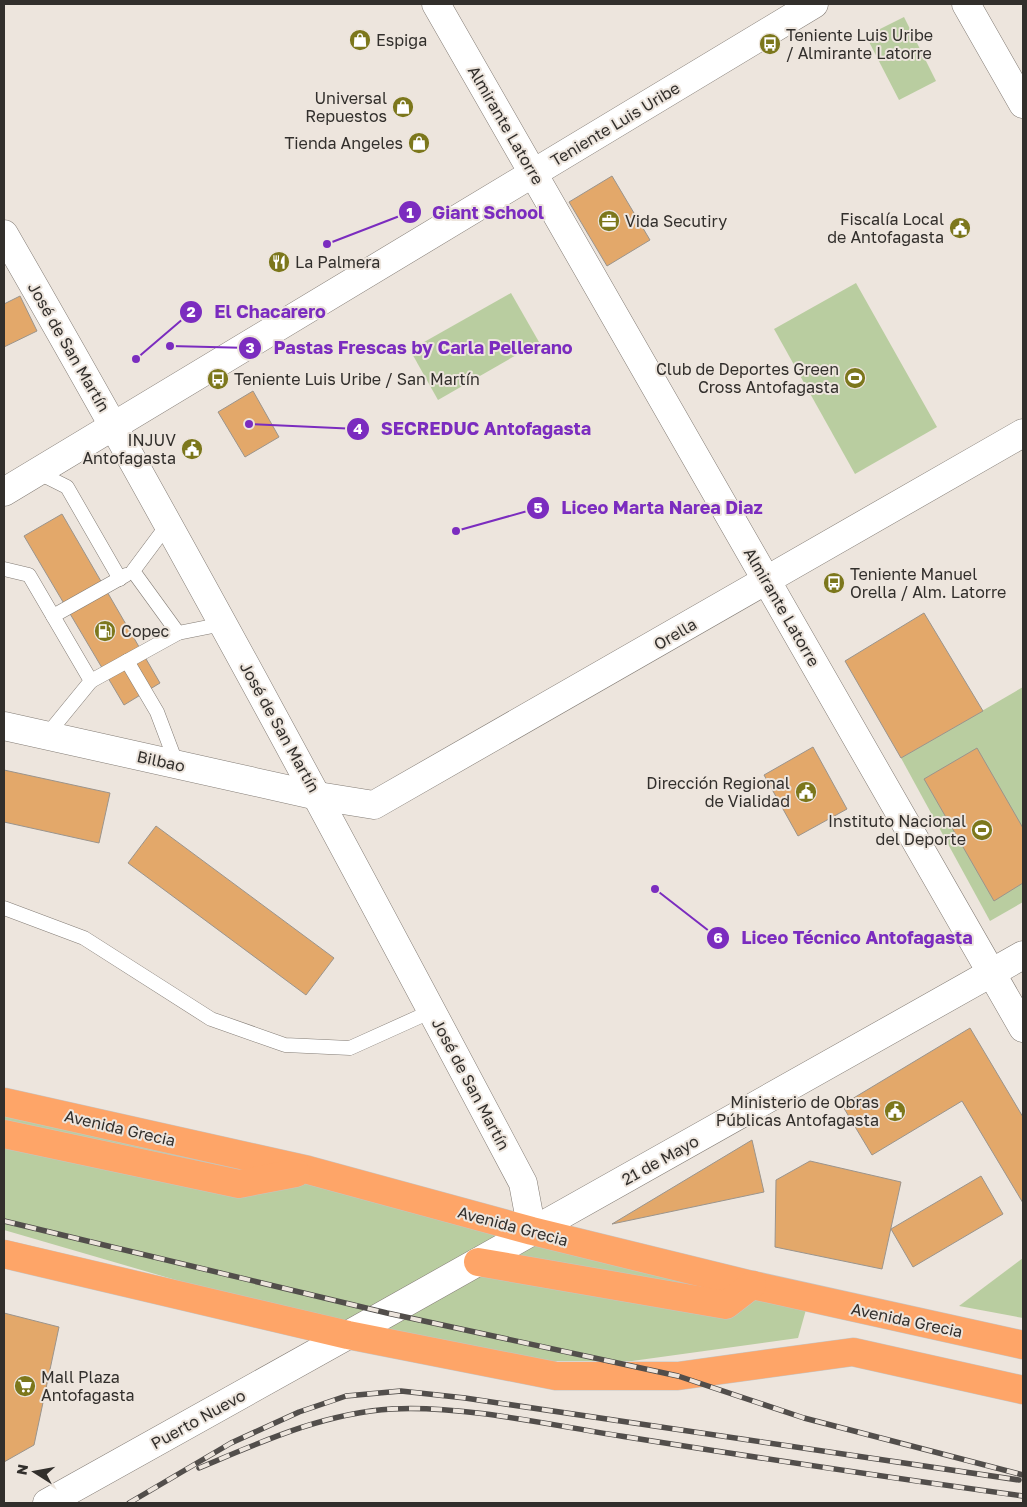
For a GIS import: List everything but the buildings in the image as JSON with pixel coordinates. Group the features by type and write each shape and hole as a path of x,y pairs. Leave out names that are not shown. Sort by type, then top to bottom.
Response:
{"highway":[{"name":"Avenida Grecia","path":"4,1102 308,1170 532,1231 752,1285 1023,1345"},
{"path":"4,1134 239,1184 308,1170"},
{"path":"4,1254 348,1335 556,1376 678,1376 853,1352 1023,1390"},
{"path":"478,1262 726,1305 752,1285"}],"street":[{"name":"Almirante Latorre","path":"436,4 1023,1028"},
{"name":"Teniente Luis Uribe","path":"4,492 814,4"},
{"path":"966,4 1023,104"},
{"name":"José de San Martín","path":"4,234 114,425 318,796 432,1011 523,1183 532,1231"},
{"name":"Orella","path":"318,796 374,804 1023,433"},
{"name":"Bilbao","path":"4,726 318,796"},
{"name":"21 de Mayo","path":"348,1335 1023,955"},
{"name":"Puerto Nuevo","path":"47,1503 348,1335"}],"lane":[{"path":"37,472 68,487 120,579"},
{"path":"53,616 133,571 168,524"},
{"path":"4,569 28,575 91,681"},
{"path":"133,571 178,633"},
{"path":"46,736 91,681 178,633 223,624"},
{"path":"127,661 157,712 177,765"},
{"path":"4,908 84,938 211,1019 285,1045 350,1048 432,1011"}],"green space":[{"path":"904,17 936,81 899,100 866,36"},
{"name":"Club de Deportes Green Cross Antofagasta","path":"856,283 937,427 855,474 774,329"},
{"path":"511,293 539,342 438,400 410,350"},
{"name":"Instituto Nacional del Deporte","path":"1023,687 1023,902 990,921 901,758"},
{"path":"4,1111 809,1299 798,1338 632,1361 516,1361 320,1322 4,1230"},
{"path":"1023,1258 1023,1318 959,1306"}],"railway":[{"path":"4,1221 387,1313 678,1376 804,1418 1023,1475"},
{"path":"129,1503 231,1443 299,1412 346,1396 401,1391 465,1398 1019,1480"},
{"path":"199,1468 293,1430 342,1416 392,1409 420,1409 449,1410 509,1417 776,1460 1023,1496"}],"place":[{"name":"Espiga","path":"360,40"},
{"name":"Teniente Luis Uribe / Almirante Latorre","path":"770,44"},
{"name":"Universal Repuestos","path":"403,107"},
{"name":"Tienda Angeles","path":"419,143"},
{"name":"Vida Secutiry","path":"609,221"},
{"name":"Fiscalía Local de Antofagasta","path":"960,228"},
{"name":"Giant School","path":"327,244"},
{"name":"La Palmera","path":"279,262"},
{"name":"Pastas Frescas by Carla Pellerano","path":"170,346"},
{"name":"El Chacarero","path":"136,359"},
{"name":"Club de Deportes Green Cross Antofagasta","path":"855,378"},
{"name":"Teniente Luis Uribe / San Martín","path":"218,379"},
{"name":"SECREDUC Antofagasta","path":"249,424"},
{"name":"INJUV Antofagasta","path":"192,449"},
{"name":"Liceo Marta Narea Diaz","path":"456,531"},
{"name":"Teniente Manuel Orella / Alm. Latorre","path":"834,583"},
{"name":"Copec","path":"105,631"},
{"name":"Dirección Regional de Vialidad","path":"806,792"},
{"name":"Instituto Nacional del Deporte","path":"982,830"},
{"name":"Liceo Técnico Antofagasta","path":"655,889"},
{"name":"Ministerio de Obras Públicas Antofagasta","path":"895,1111"},
{"name":"Mall Plaza Antofagasta","path":"25,1386"}]}
